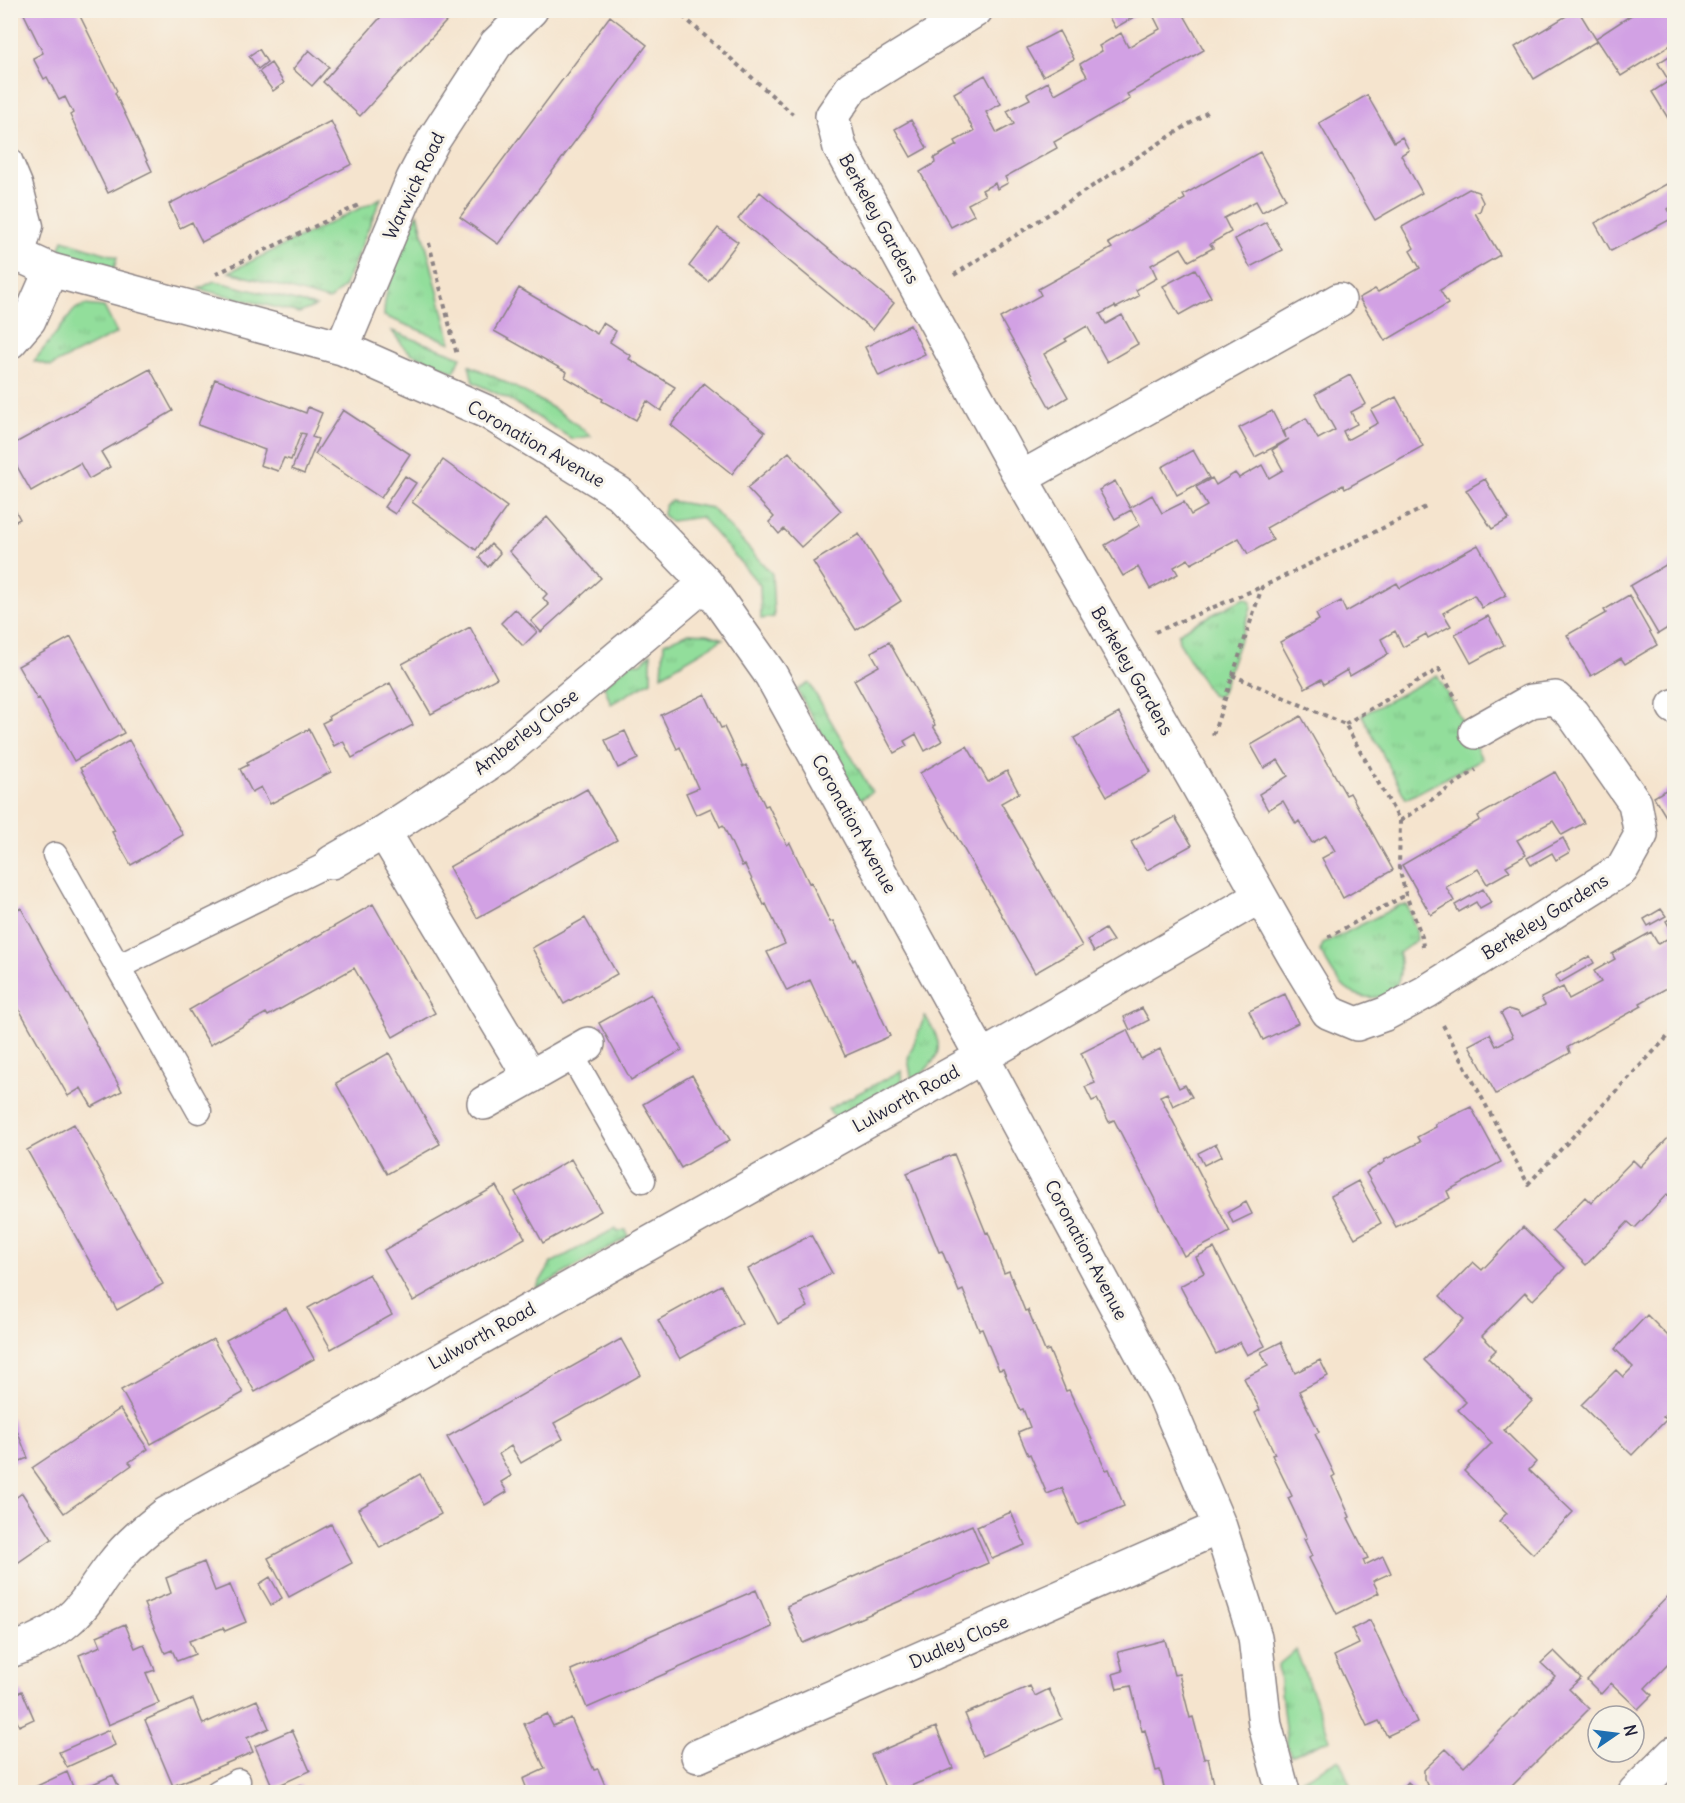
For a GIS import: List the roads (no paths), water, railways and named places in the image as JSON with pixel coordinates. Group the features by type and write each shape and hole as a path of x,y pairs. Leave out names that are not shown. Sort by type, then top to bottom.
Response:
{"street":[{"name":"Warwick Road","path":"342,348 413,179 433,141 496,44 531,10"},
{"name":"Berkeley Gardens","path":"976,10 852,87 832,116 840,148 1021,478 1197,784 1259,897 1328,1012 1356,1024 1385,1014 1426,992 1622,869 1641,835 1635,803 1572,713 1555,698 1531,700 1476,732"},
{"name":"Coronation Avenue","path":"16,254 51,270 342,348 489,413 619,493 706,583 771,675 982,1057 1165,1397 1220,1527 1255,1637 1265,1725 1283,1792"},
{"path":"10,342 29,320 51,270"},
{"path":"1021,478 1339,300"},
{"name":"Amberley Close","path":"332,862 384,832 499,757 706,583"},
{"path":"384,832 530,1077"},
{"path":"982,1057 1259,897"},
{"path":"484,1104 579,1049"},
{"name":"Lulworth Road","path":"10,1652 32,1643 67,1621 90,1598 112,1564 137,1536 166,1514 982,1057"},
{"name":"Dudley Close","path":"698,1756 1220,1527"},
{"path":"1635,1792 1674,1753"}],"lane":[{"path":"10,160 20,184 31,226 16,254"},
{"path":"55,855 199,1111"},
{"path":"118,967 332,862"},
{"path":"579,1049 643,1180"}]}
